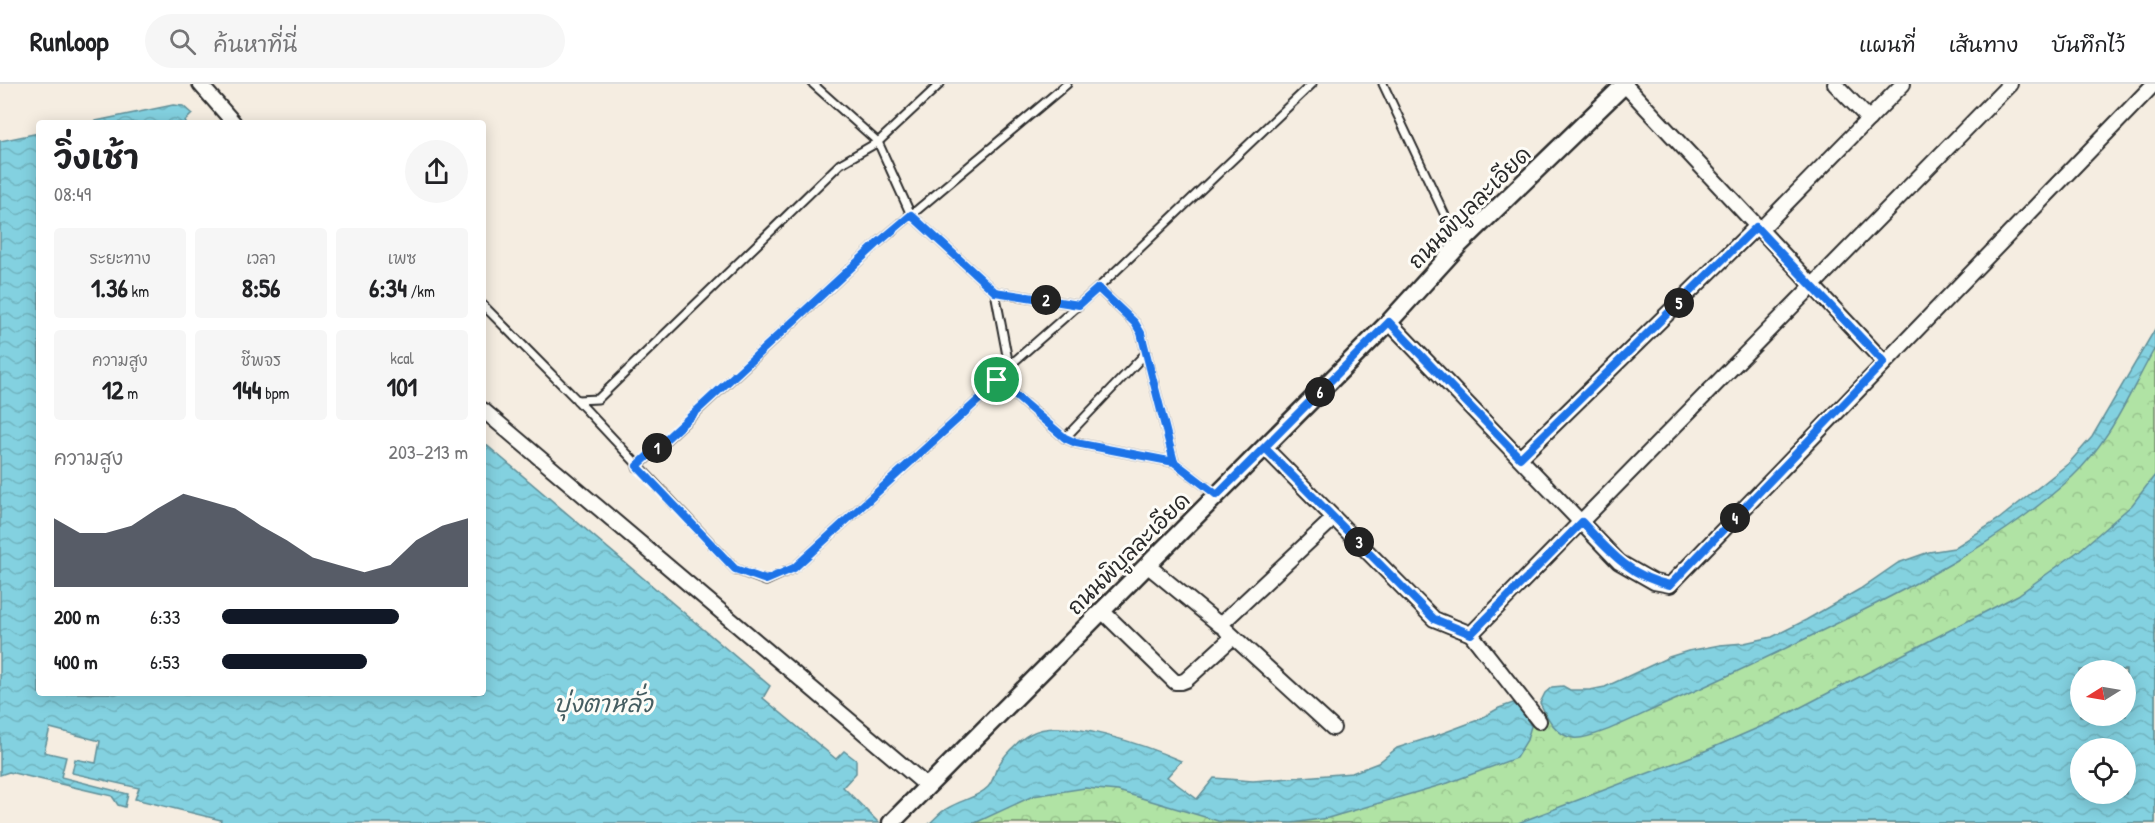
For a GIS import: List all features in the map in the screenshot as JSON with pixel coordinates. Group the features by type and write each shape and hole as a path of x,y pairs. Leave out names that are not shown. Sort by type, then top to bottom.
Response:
{"street":[{"path":"200,84 231,120"},
{"path":"1624,84 1884,362"},
{"name":"ถนนพิบูลละเอียด","path":"891,823 1265,448 1389,322 1460,245 1624,84"},
{"path":"1835,84 1869,119"},
{"path":"1520,458 1903,84"},
{"path":"1471,634 2010,84"},
{"path":"1389,322 1619,562 1654,582 1670,585 2154,84"},
{"path":"486,413 927,786"},
{"path":"1265,448 1434,619 1471,634 1539,721"},
{"path":"1220,625 1334,518"},
{"path":"1148,565 1220,625 1333,728"},
{"path":"1101,611 1175,682 1186,680 1233,637"}],"lane":[{"path":"813,84 878,142 911,215 995,292 1079,305"},
{"path":"577,400 597,399 840,164 878,142 940,84"},
{"path":"637,466 879,242 1067,84"},
{"path":"486,307 577,400 735,569 766,580 794,568 985,394 1009,366 1098,288 1312,84"},
{"path":"1383,84 1460,245"},
{"path":"1098,288 1135,323 1141,333 1174,462"},
{"path":"995,292 1009,366"},
{"path":"1065,438 1146,353"},
{"path":"997,380 1065,438 1076,443 1174,462 1217,495"}],"green space":[{"path":"2155,338 2155,823 953,823 1028,791 1078,783 1263,817 1524,722 1550,710 1573,732 1958,553 2083,456"}],"water":[{"path":"173,105 183,106 192,114 186,120 100,120"},
{"name":"บุ่งตาหลั่ว","path":"36,134 36,696 486,696 486,445 770,686 763,698 836,759 844,751 856,760 856,773 843,787 879,823 220,823 221,820 135,799 139,788 72,773 75,759 96,763 100,741 50,728 44,752 66,757 61,777 128,794 125,807 118,805 112,796 9,772 0,775 0,141"},
{"path":"2155,329 2155,348 2118,416 2097,448 2072,477 1997,536 1915,584 1858,613 1617,726 1581,738 1573,738 1562,734 1549,720 1540,703 1545,693 1552,687 1563,686 1570,690 1590,690 1605,687 1669,657 1688,651 1772,637 1860,589 1898,563 1929,552 1954,548 1999,519 2069,463 2092,437"},
{"path":"2155,475 2155,823 1518,823 1698,754 1776,720 2018,595 2080,550 2132,505"},
{"path":"1513,703 1522,710 1531,726 1527,740 1516,758 1448,783 1328,818 1292,823 1218,821 1118,791 1085,788 1033,796 975,823 930,823 945,809 984,791 991,784 996,770 1010,750 1030,734 1045,729 1063,728 1106,735 1149,748 1181,761 1167,777 1197,799 1214,778 1253,781 1352,773 1378,763 1397,748 1478,720"}],"route":[{"path":"997,380 985,394 794,568 766,580 735,569 637,466 911,215 995,292 1079,305 1098,288 1135,323 1141,333 1174,462 1217,495 1265,448 1434,619 1471,634 1582,522 1619,562 1654,582 1670,585 1884,362 1756,227 1520,458 1389,322 1217,495 1174,462 1076,443 1065,438 997,380"}]}
